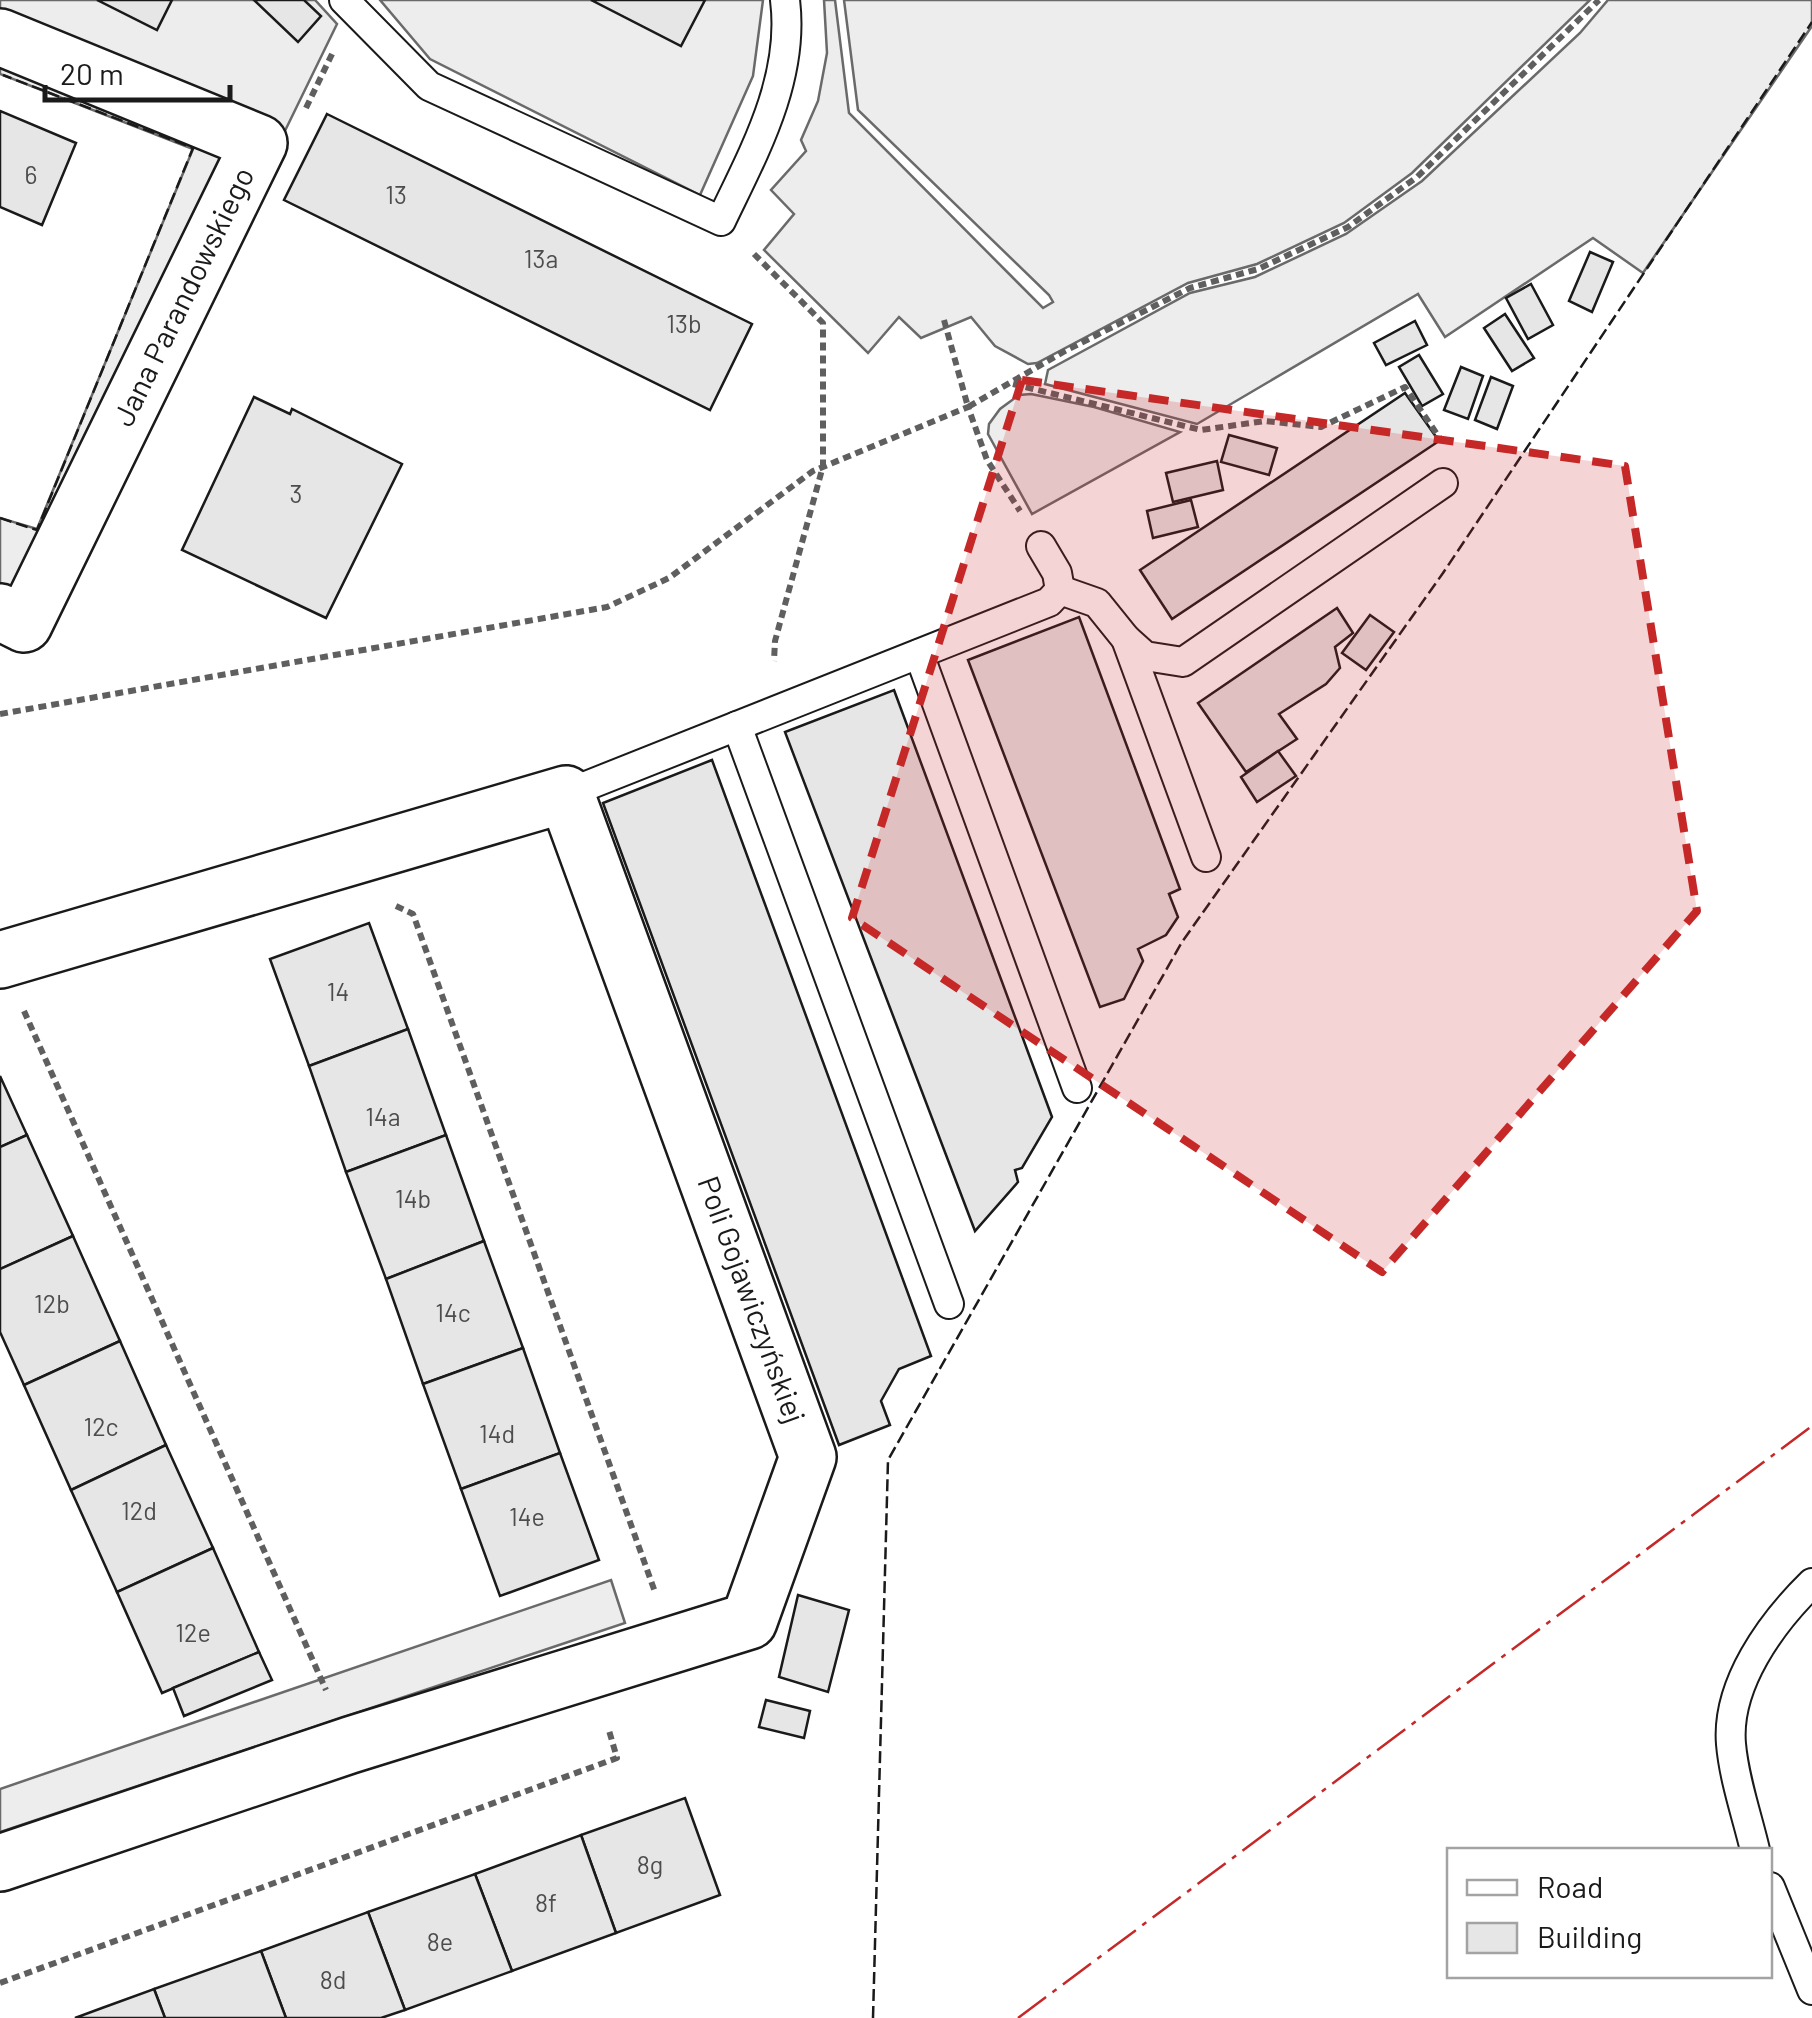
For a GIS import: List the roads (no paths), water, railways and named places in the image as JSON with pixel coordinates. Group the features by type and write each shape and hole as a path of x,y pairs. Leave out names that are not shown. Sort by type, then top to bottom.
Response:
{"street":[{"name":"Jana Parandowskiego","path":"0,38 259,143 24,624 0,612"},
{"path":"9,978 566,794"},
{"name":"Poli Gojawiczyńskiej","path":"0,1863 350,1745 749,1621 808,1457 566,794"}],"lane":[{"path":"344,0 428,86 721,221 774,108 787,18 785,0"},
{"path":"1060,590 1097,603 1145,656 1183,662 1443,483"},
{"path":"1041,546 1057,573 1060,590"},
{"path":"566,794 1049,602 1060,590"},
{"path":"1126,639 1206,858"},
{"path":"919,654 1077,1088"},
{"path":"738,726 949,1304"},
{"path":"1754,1848 1731,1744 1733,1702 1784,1610 1812,1583"},
{"path":"1772,1892 1812,1990"}]}
